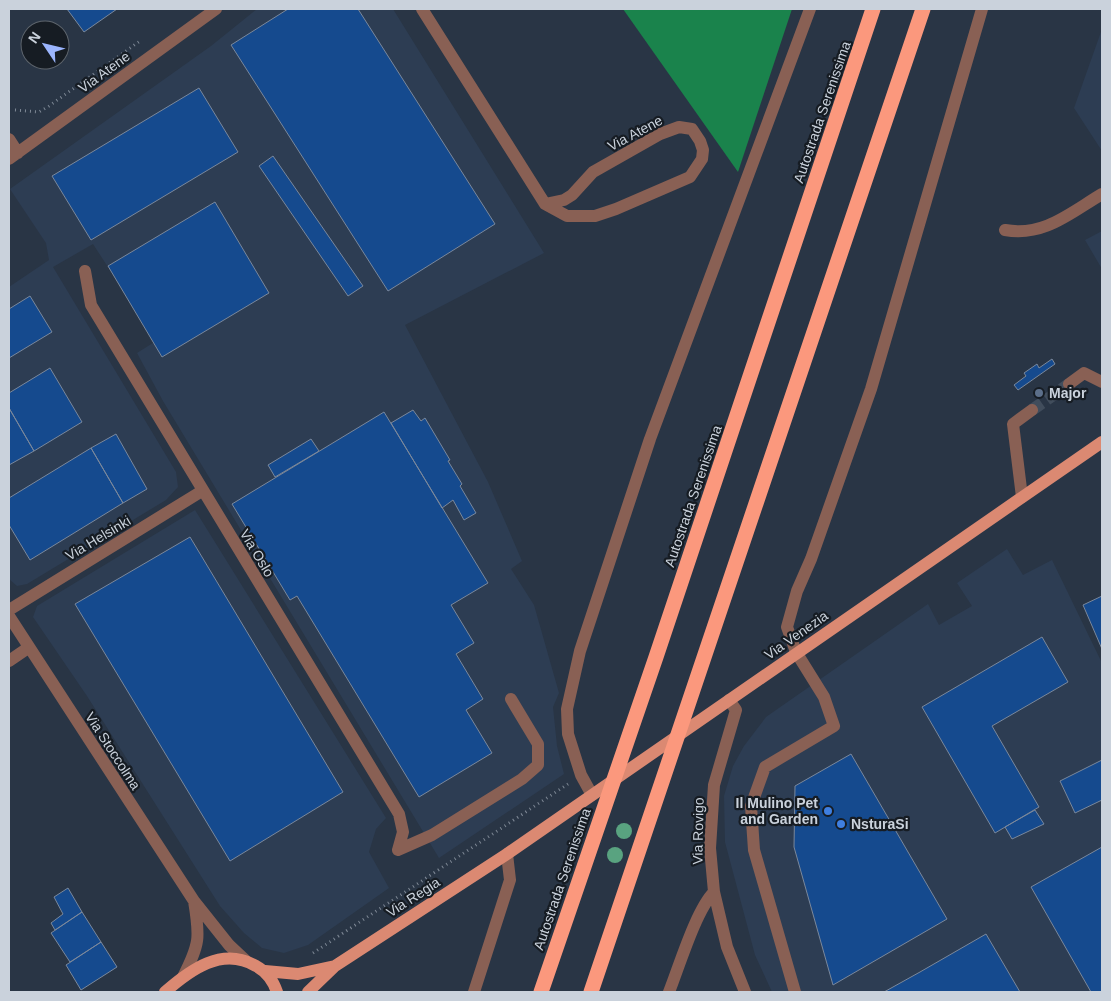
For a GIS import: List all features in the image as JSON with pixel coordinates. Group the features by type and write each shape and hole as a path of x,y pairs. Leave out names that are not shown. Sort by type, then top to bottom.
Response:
{"highway":[{"name":"Autostrada Serenissima","path":"541,992 874,9"},
{"path":"591,992 923,9"}],"main road":[{"name":"Via Venezia","path":"507,854 796,652 1102,442"},
{"name":"Via Regia","path":"308,992 336,966 507,854"},
{"name":"Via Regia","path":"165,992 183,977 202,965 217,960 245,960 265,971 298,974 336,966"},
{"path":"265,971 274,982 277,992"}],"street":[{"name":"Via Atene","path":"14,156 216,9"},
{"name":"Via Atene","path":"422,9 545,204 567,216 595,216 690,177 702,159 703,150 700,141 692,129 679,127 660,134 593,172 572,195 564,200 545,204"},
{"path":"592,795 581,775 568,734 567,710 580,651 650,439 810,9"},
{"path":"796,992 754,850 751,806 765,767 834,726 824,697 796,652 787,627 797,590 811,559 871,389 982,9"},
{"path":"9,139 14,156"},
{"path":"1005,230 1021,232 1041,229 1102,194"},
{"name":"Via Oslo","path":"85,271 91,305 399,814 403,832 398,850 432,835 522,779 538,765 538,744 511,699"},
{"path":"1069,384 1084,373 1102,382"},
{"path":"1022,497 1013,424 1032,410"},
{"name":"Via Helsinki","path":"9,610 202,491"},
{"name":"Via Stoccolma","path":"9,616 194,901 229,945 245,960"},
{"path":"9,661 28,648"},
{"name":"Via Rovigo","path":"729,700 736,710 714,785 710,848 714,892 727,946 745,992"},
{"path":"474,992 510,880 507,854"},
{"path":"669,992 696,923 709,897 714,892"},
{"name":"Via Stoccolma","path":"183,977 195,954 199,939 194,901"}],"path":[{"path":"15,110 39,112 146,37"},
{"path":"298,974 305,960 323,945 581,775"}],"shaded area":[{"path":"257,9 393,9 544,253 405,325 488,482 522,561 511,569 534,605 559,693 553,707 557,746 564,774 439,858 163,401 137,353 156,341 93,244 53,267 176,472 178,487 166,500 27,584 17,586 9,579 9,287 49,260 46,243 10,189 211,46"},
{"path":"1102,29 1102,151 1074,108"},
{"path":"1102,231 1102,269 1085,240"},
{"path":"195,510 386,818 376,829 369,852 389,888 308,945 284,953 262,948 244,933 220,906 87,696 33,617 37,606"},
{"path":"1007,549 1023,575 1052,560 1102,663 1102,992 772,992 755,955 725,842 724,796 733,766 744,746 766,717 928,604 939,625 972,606 957,583"}],"green space":[{"path":"623,9 792,9 738,172"}],"building":[{"path":"67,9 117,9 84,32"},
{"path":"288,9 358,9 495,224 388,291 231,45"},
{"path":"199,88 238,152 91,240 52,176"},
{"path":"273,156 363,286 348,296 259,166"},
{"path":"215,202 269,293 162,357 108,266"},
{"path":"30,296 52,332 9,358 9,309"},
{"path":"1052,359 1055,364 1018,390 1014,385 1026,376 1024,373 1037,364 1039,368"},
{"path":"50,368 82,422 34,451 9,408 9,393"},
{"path":"9,408 34,451 9,465"},
{"path":"413,410 421,421 425,418 450,460 448,461 462,484 460,486 476,513 464,520 453,500 442,508 391,423"},
{"path":"384,412 488,583 451,605 474,643 456,654 483,699 466,710 492,753 419,797 297,596 290,600 232,504"},
{"path":"116,434 147,489 123,503 91,448"},
{"path":"311,439 319,451 275,477 268,465"},
{"path":"91,448 123,503 30,560 9,525 9,498"},
{"path":"190,537 343,792 230,861 75,604"},
{"path":"1102,596 1102,649 1083,605"},
{"path":"1042,637 1068,682 992,726 1039,807 995,833 922,707"},
{"path":"851,754 947,919 833,985 794,847 795,786"},
{"path":"1102,760 1102,800 1075,813 1060,781"},
{"path":"1035,810 1044,824 1012,839 1005,827"},
{"path":"1102,847 1102,992 1091,992 1031,887"},
{"path":"68,888 82,912 55,930 51,923 63,914 54,897"},
{"path":"82,912 101,942 70,962 51,933"},
{"path":"986,934 1020,992 884,992 920,972"},
{"path":"101,942 117,967 81,990 66,965"}],"tunnel":[{"path":"1032,410 1069,384"}],"place":[{"name":"Major","path":"1039,393"},
{"name":"Il Mulino Pet and Garden","path":"828,811"},
{"name":"NsturaSi","path":"841,824"}]}
